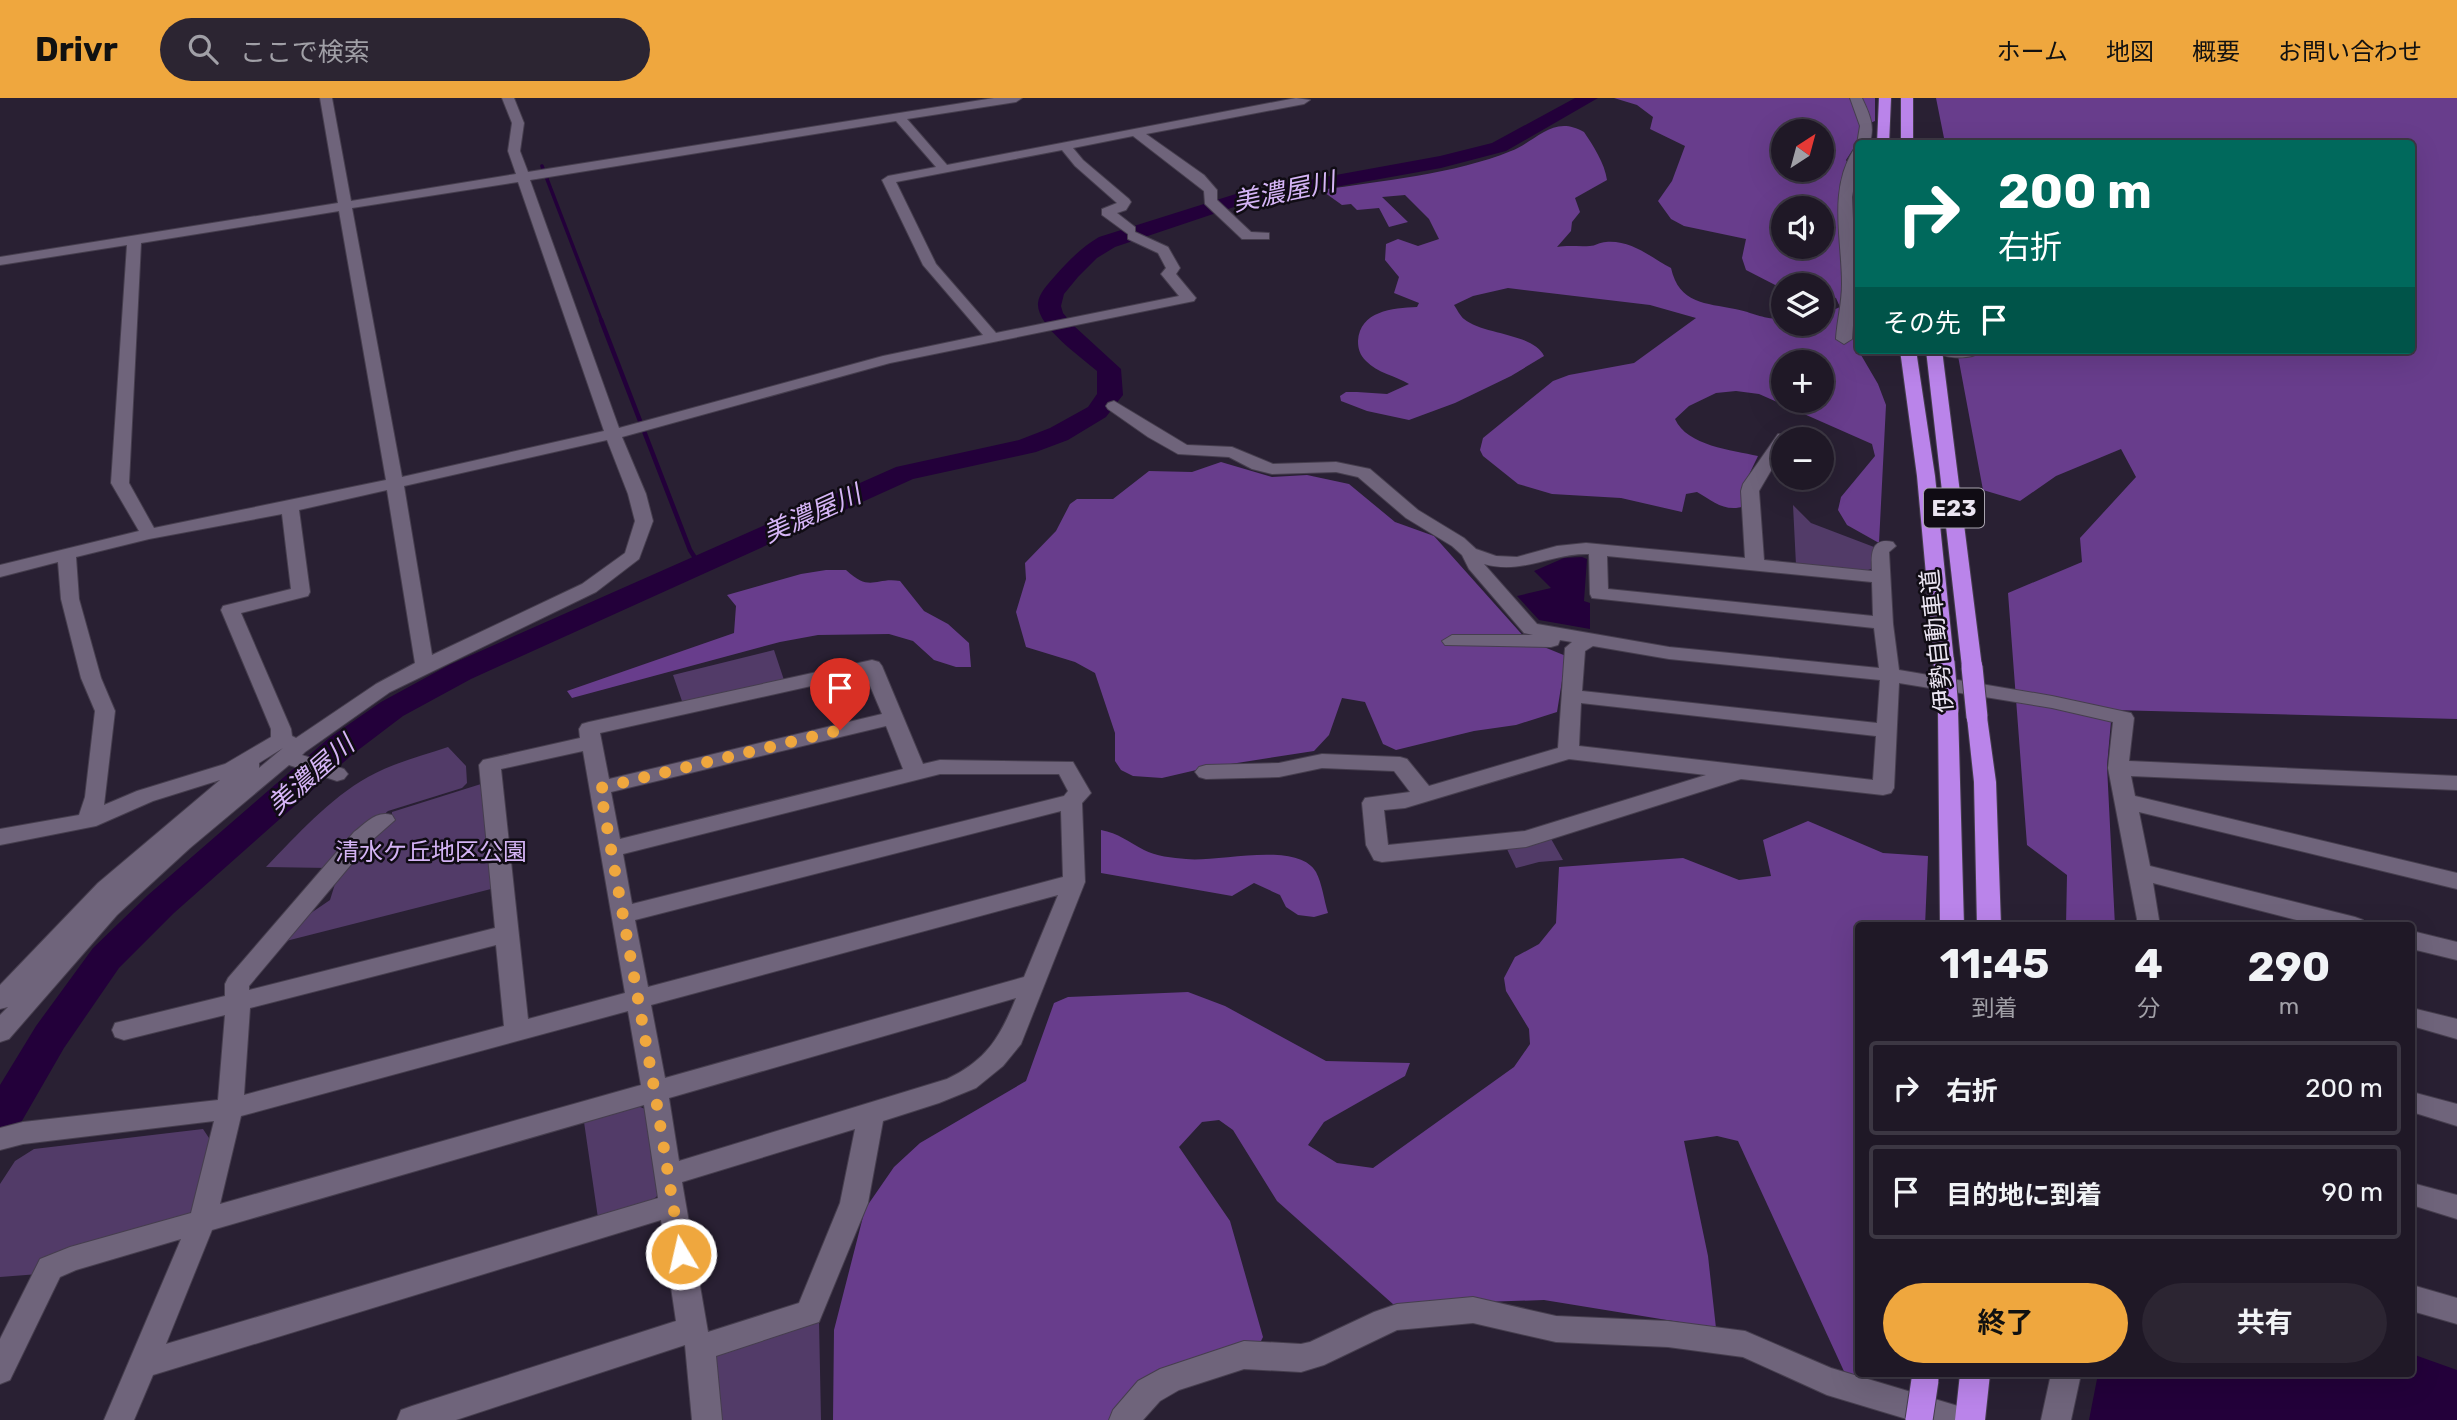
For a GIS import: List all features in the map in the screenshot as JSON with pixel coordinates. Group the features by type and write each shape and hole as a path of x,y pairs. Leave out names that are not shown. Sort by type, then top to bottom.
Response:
{"highway":[{"path":"1883,140 1885,98"},
{"path":"1907,98 1908,140"},
{"name":"伊勢自動車道","path":"1909,354 1926,476 1948,710 1952,922"},
{"name":"伊勢自動車道","path":"1934,354 1984,782 1989,922"},
{"path":"1919,1420 1925,1377"}],"street":[{"path":"326,98 395,484 423,660 426,664"},
{"path":"0,1032 76,943 109,909 290,751 354,707 426,664 543,612 589,588 633,555 644,521 637,494 514,151 518,123 508,98"},
{"path":"0,261 1016,98"},
{"path":"992,337 930,265 888,180 1304,100 1302,98"},
{"path":"1856,98 1866,122 1865,140"},
{"path":"898,117 944,170"},
{"path":"1135,132 1199,178 1211,190 1214,205 1247,236 1264,236"},
{"path":"0,571 149,534 395,484 707,411 888,359 1189,299 1168,274 1173,268 1163,250 1132,233 1107,212 1121,207 1124,202 1079,163 1066,147"},
{"path":"1844,339 1849,288 1846,185 1855,162"},
{"path":"134,239 120,483 149,534"},
{"path":"1114,405 1154,434 1184,450 1232,452 1258,465 1272,468 1336,467 1364,473 1412,514 1471,553 1508,564 1569,549 1598,549 1881,578"},
{"path":"1755,565 1750,491 1771,458"},
{"path":"290,507 301,592 230,610 290,751"},
{"path":"1742,771 1526,839 1382,854 1377,845 1373,803 1405,801 1568,752 1742,771 1883,788 1890,675 1883,623 1880,550 1887,546"},
{"path":"1598,549 1600,594 1883,623"},
{"path":"1471,553 1475,565 1531,629 1575,635 1592,642"},
{"path":"67,555 70,599 91,678 105,711 96,797 88,821"},
{"path":"1452,641 1592,642 1669,653 1890,675 2052,702 2123,718 2119,768 2149,922"},
{"path":"1568,752 1575,648 1592,642"},
{"path":"707,1420 697,1339 590,729 873,666 916,774"},
{"path":"1572,696 1886,731"},
{"path":"600,788 894,718"},
{"path":"517,1031 490,765 592,741"},
{"path":"0,837 88,821 145,796 232,769 243,761 290,751 337,774"},
{"path":"0,1000 106,889 250,766 243,761"},
{"path":"1206,772 1279,771 1322,761 1400,764 1424,795"},
{"path":"611,849 952,765 1066,767 1080,793 1071,801 622,915"},
{"path":"2119,768 2455,785"},
{"path":"669,1175 971,1082 998,1058 1012,1037 1074,882 1071,801"},
{"path":"2125,801 2457,881"},
{"path":"119,1420 202,1222 230,1108 237,984 362,837 384,820"},
{"path":"2140,872 2339,922"},
{"path":"12,1136 230,1108 1074,882"},
{"path":"124,1030 507,934"},
{"path":"2415,941 2457,951"},
{"path":"0,1370 50,1268 70,1259 1035,983"},
{"path":"2415,1018 2457,1029"},
{"path":"2415,1103 2457,1115"},
{"path":"412,1420 697,1339 809,1313 854,1203 871,1114"},
{"path":"2415,1195 2457,1207"},
{"path":"143,1364 673,1205"},
{"path":"2415,1298 2457,1311"},
{"path":"1124,1420 1149,1391 1171,1378 1244,1354 1301,1359 1390,1319 1440,1311 1473,1310 1556,1329 1668,1334 1745,1344 1828,1381 1969,1404"},
{"path":"2056,1420 2065,1377"}],"green space":[{"path":"1793,505 1811,523 1874,547 1874,568 1865,571 1796,565"},
{"path":"774,650 784,680 683,704 673,675"},
{"path":"448,747 466,766 467,783 462,788 388,811 358,837 329,868 266,867 314,818 354,786 387,768"},
{"name":"清水ケ丘地区公園","path":"481,784 491,889 286,941 308,915 330,900 339,871 392,820 392,812"},
{"path":"1550,837 1563,860 1516,868 1506,847"},
{"path":"638,1106 645,1109 660,1193 650,1203 598,1218 584,1122"},
{"path":"203,1129 211,1141 194,1209 183,1220 39,1274 0,1277 0,1184 15,1161 34,1149"},
{"path":"819,1321 821,1420 719,1420 713,1361 718,1353"}],"shaded area":[{"path":"1614,98 1875,98 1875,121 1870,123 1859,140 1855,140 1855,146 1846,160 1855,175 1855,354 1860,354 1878,384 1886,405 1879,543 1847,525 1838,510 1841,497 1875,456 1872,444 1802,413 1834,413 1834,350 1771,350 1771,399 1759,394 1736,391 1716,393 1689,406 1675,419 1681,428 1700,441 1758,456 1743,487 1745,506 1738,508 1719,505 1697,492 1686,494 1682,512 1621,498 1552,494 1518,484 1483,456 1480,450 1483,438 1553,381 1569,375 1634,363 1696,318 1650,305 1508,288 1473,296 1454,305 1464,319 1530,343 1544,356 1511,376 1455,403 1409,420 1367,411 1341,401 1340,396 1346,392 1387,394 1409,384 1370,365 1364,359 1359,349 1360,331 1371,317 1379,313 1417,307 1419,303 1394,293 1399,277 1385,260 1386,244 1398,239 1418,246 1439,239 1429,219 1405,195 1382,197 1408,222 1389,227 1379,208 1357,210 1351,204 1342,205 1321,190 1466,166 1511,151 1554,127 1573,127 1584,132 1601,161 1607,180 1575,198 1580,212 1572,222 1571,231 1557,247 1592,246 1606,242 1632,246 1671,268 1680,289 1695,300 1771,318 1771,336 1834,336 1834,310 1840,307 1834,298 1834,273 1771,273 1771,283 1746,270 1742,258 1746,239 1684,226 1671,219 1658,201 1672,181 1685,146 1650,129 1653,117 1637,105"},
{"path":"1936,98 2457,98 2457,719 2112,710 2107,766 2115,922 2066,922 2067,875 2027,845 2008,593 2082,562 2080,538 2136,477 2121,449 2056,476 2020,501 1983,490 1958,356 2415,354 2415,140 1944,140"},
{"path":"1221,462 1272,477 1307,475 1349,484 1395,522 1434,536 1527,640 1566,656 1557,712 1516,725 1474,731 1396,750 1383,744 1365,702 1342,698 1329,735 1314,751 1205,768 1162,778 1133,776 1121,770 1115,761 1115,733 1095,673 1075,662 1026,647 1016,612 1026,579 1025,563 1056,531 1070,504 1077,499 1113,499 1149,471 1192,472"},
{"path":"1564,558 1587,559 1584,601 1590,603 1590,629 1539,620 1517,596 1551,588 1534,571"},
{"path":"846,570 867,583 900,581 924,611 948,624 969,643 971,667 956,667 934,660 913,641 889,634 818,635 780,642 572,698 567,691 734,633 736,606 727,595 801,574"},
{"path":"1808,821 1883,853 1928,856 1925,922 1855,922 1855,1377 1864,1377 1864,1382 1848,1380 1738,1141 1717,1136 1684,1141 1708,1256 1716,1328 1544,1300 1394,1305 1277,1201 1233,1130 1219,1120 1202,1122 1179,1147 1230,1221 1263,1337 1259,1345 1112,1420 833,1420 834,1330 865,1209 894,1167 920,1143 1026,1081 1054,1003 1068,997 1188,992 1225,1006 1326,1061 1410,1063 1405,1076 1324,1122 1308,1145 1337,1163 1373,1168 1514,1067 1530,1044 1529,1029 1506,991 1504,978 1515,957 1539,944 1556,923 1559,867 1683,858 1739,880 1771,876 1763,840"},
{"path":"1101,830 1148,852 1170,857 1199,859 1275,855 1306,862 1316,872 1328,913 1314,917 1298,915 1286,907 1280,895 1254,883 1232,896 1101,873"},
{"path":"2415,1355 2457,1370 2457,1420 2089,1420 2097,1377 2415,1377"}],"waterway":[{"name":"美濃屋川","path":"0,1121 50,1037 106,958 161,904 341,746 392,709 460,672 905,473 1027,446 1059,434 1097,412 1110,395 1109,369 1057,322 1051,313 1049,302 1052,294 1084,258 1107,242 1242,198 1441,162 1499,147 1589,98"},
{"path":"542,166 602,322"},
{"path":"601,320 690,550 699,564"}],"route":[{"path":"681,1254 600,788 840,730"}]}
